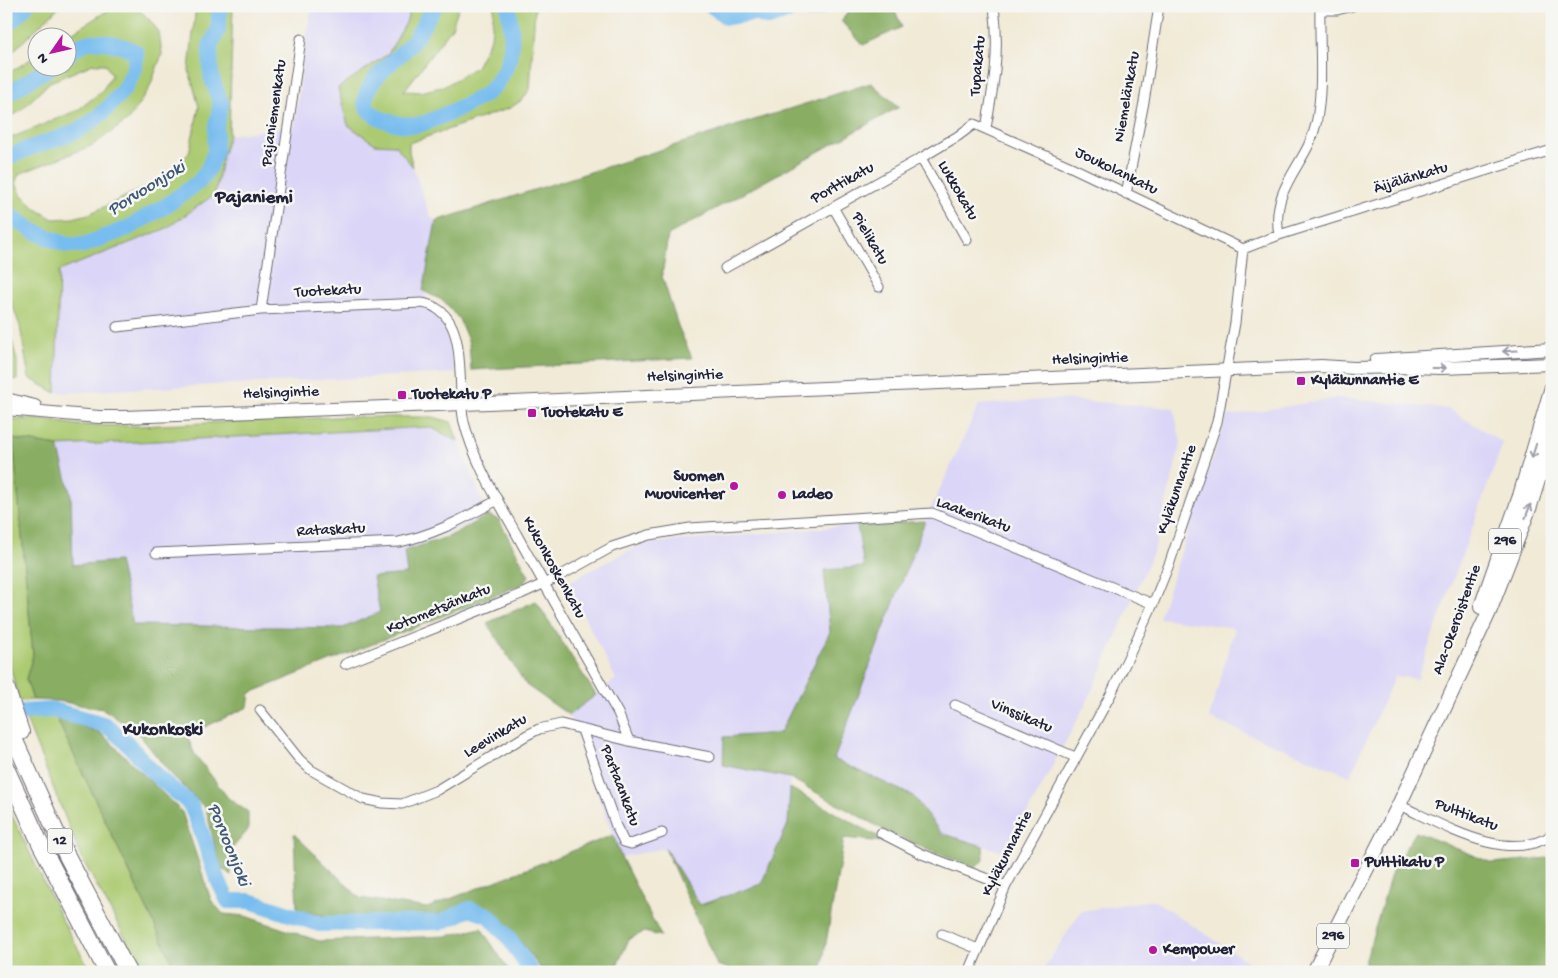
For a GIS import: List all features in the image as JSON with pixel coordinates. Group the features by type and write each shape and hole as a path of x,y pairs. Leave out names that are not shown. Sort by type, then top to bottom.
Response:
{"highway":[{"path":"6,687 19,741"},
{"name":"12","path":"6,721 19,741 66,854 128,972"},
{"name":"12","path":"6,768 40,843 107,972"},
{"path":"6,785 42,856 94,948"}],"main road":[{"name":"Helsingintie","path":"1321,366 1354,361 1552,349"},
{"name":"Helsingintie","path":"6,409 99,417 124,417 1321,366 1441,368 1552,364"},
{"name":"Ala-Okeroistentie","path":"1450,693 1517,505 1552,387"},
{"name":"Helsingintie","path":"6,399 30,404 52,412"},
{"name":"Ala-Okeroistentie","path":"1314,972 1399,805 1475,643 1530,506 1552,435"}],"street":[{"name":"Tupakatu","path":"986,128 996,74 997,29 994,6"},
{"name":"Niemelänkatu","path":"1126,194 1144,102 1159,6"},
{"path":"1243,249 1279,235 1277,225 1283,190 1312,136 1320,104 1320,8 1337,10 1353,6"},
{"name":"Pajaniemenkatu","path":"261,310 301,39"},
{"name":"Joukolankatu","path":"974,124 1243,249"},
{"name":"Porttikatu","path":"725,268 921,158 974,124"},
{"name":"Äijälänkatu","path":"1279,235 1552,150"},
{"name":"Lukkokatu","path":"921,158 967,240"},
{"name":"Pielikatu","path":"833,207 879,287"},
{"name":"Kyläkunnantie","path":"970,972 978,949 1006,886 1111,694 1153,604 1170,562 1217,422 1235,323 1243,249"},
{"name":"Tuotekatu","path":"117,327 261,310 422,303 436,308 447,319 454,330 458,343 462,404"},
{"name":"Kukonkoskenkatu","path":"462,404 464,421 472,446 498,500 618,713 629,741"},
{"name":"Rataskatu","path":"156,553 399,542 422,538 498,500"},
{"name":"Laakerikatu","path":"544,584 612,547 650,535 690,528 932,513 1153,604"},
{"name":"Kotometsänkatu","path":"345,664 544,584"},
{"name":"Vinssikatu","path":"955,705 1075,757"},
{"name":"Leevinkatu","path":"260,710 299,759 311,770 363,799 382,803 402,804 437,790 539,728 561,724 629,741 710,756"},
{"name":"Partaankatu","path":"582,730 616,826 624,842 632,844 662,833"},
{"name":"Pulttikatu","path":"1399,805 1462,833 1508,847 1531,845 1541,842 1552,835"},
{"path":"881,832 922,854 1006,886"},
{"path":"942,934 978,949"}],"shaded area":[{"path":"312,6 411,6 406,23 388,54 338,88 375,144 395,145 413,167 430,216 436,221 423,291 446,333 455,373 56,393 59,271 167,228 223,155 229,135 295,126 305,44"},
{"path":"1338,398 1449,409 1503,443 1417,679 1395,676 1350,776 1209,718 1235,628 1159,618 1227,416"},
{"path":"1056,399 1174,408 1181,443 1155,548 1089,698 1006,853 941,833 913,796 834,759 925,521 979,405"},
{"path":"430,427 458,441 488,515 404,551 407,574 380,612 343,628 133,625 118,561 73,565 71,496 58,446"},
{"path":"857,525 864,567 824,570 830,632 780,734 724,737 723,765 790,778 788,824 761,884 700,905 665,848 621,857 569,715 616,679 567,583 642,544"},
{"path":"1153,900 1264,972 1042,972 1081,911"}],"green space":[{"path":"8,6 60,6 37,28 28,28 28,37 6,58 6,9"},
{"path":"115,6 134,6 148,18 159,32 162,54 149,89 128,120 93,145 19,174 16,183 21,194 36,209 53,219 73,218 89,214 167,177 189,153 199,107 189,70 196,6 233,6 229,135 215,194 167,228 59,271 56,393 29,378 20,326 6,288 6,140 78,110 102,91 112,75 105,64 93,64 78,70 78,29"},
{"path":"411,6 459,6 452,27 404,91 421,92 445,86 476,67 491,38 494,6 535,6 530,89 522,100 510,108 409,143 413,167 395,145 375,144 348,125 338,88 388,54 406,23"},
{"path":"853,6 893,6 902,27 863,45 841,21"},
{"path":"28,61 28,78 60,78 50,82 19,112 6,118 6,75"},
{"path":"871,83 899,107 668,235 662,276 678,326 692,358 471,370 469,343 459,319 444,301 423,291 436,221"},
{"path":"6,317 17,361 17,380 6,379"},
{"path":"338,417 433,417 451,422 458,441 430,427 58,446 13,439 33,655 26,679 33,700 19,701 6,650 6,419 38,419 78,425 139,426"},
{"path":"13,439 58,446 71,496 73,565 119,561 133,625 343,628 380,612 373,577 407,574 404,551 450,536 488,515 499,520 529,576 523,584 250,693 248,707 187,735 194,753 228,798 248,812 248,830 230,851 231,875 220,867 206,809 169,772 138,733 103,709 58,701 33,700 26,679 33,655"},
{"path":"925,521 834,759 913,796 941,833 983,846 984,860 975,868 886,831 790,778 723,765 724,737 780,733 830,632 824,570 864,567 857,525"},
{"path":"536,601 596,695 569,715 526,685 487,623"},
{"path":"25,717 56,717 177,972 144,972 81,857"},
{"path":"56,717 101,733 182,812 211,900 223,914 245,916 319,941 447,936 481,928 510,972 177,972"},
{"path":"790,788 877,836 883,842 844,838 821,972 739,972 717,965 665,848 700,905 761,884 788,824"},
{"path":"6,803 60,916 91,972 6,972"},
{"path":"1416,832 1492,863 1549,858 1552,856 1552,972 1362,972 1393,868"},
{"path":"294,834 360,898 427,908 613,835 621,857 661,936 644,932 629,939 617,966 620,972 565,972 564,970 540,968 516,935 493,909 469,902 446,914 393,918 339,919 297,910"}],"waterway":[{"name":"Porvoonjoki","path":"6,26 26,6"},
{"name":"Porvoonjoki","path":"6,211 32,230 47,237 67,245 84,245 128,228 167,205 200,181 208,169 215,152 216,127 221,104 211,76 210,47 218,30 220,6"},
{"name":"Porvoonjoki","path":"435,6 414,41 385,68 369,89 366,96 366,104 369,110 383,120 393,123 418,125 464,106 490,90 502,75 510,55 511,34 508,6"},
{"name":"Porvoonjoki","path":"712,6 727,17 755,13 769,18 800,7 811,10 823,6"},
{"name":"Porvoonjoki","path":"6,159 24,150 69,134 88,124 108,107 126,86 132,75 136,52 124,47 101,42 87,43 78,47"},
{"name":"Porvoonjoki","path":"6,95 33,78"},
{"name":"Porvoonjoki","path":"6,713 53,710 106,725 126,742 155,774 190,804 216,876 228,901 250,901 319,924 442,922 469,909 488,915 509,938 531,972"}],"place":[{"name":"Kyläkunnantie E","path":"1301,381"},
{"name":"Tuotekatu P","path":"402,395"},
{"name":"Tuotekatu E","path":"532,413"},
{"name":"Suomen Muovicenter","path":"734,486"},
{"name":"Ladeo","path":"782,495"},
{"name":"Pulttikatu P","path":"1355,863"},
{"name":"Kempower","path":"1153,950"}],"district":[{"name":"Pajaniemi","path":"254,198"},
{"name":"Kukonkoski","path":"163,730"}]}
